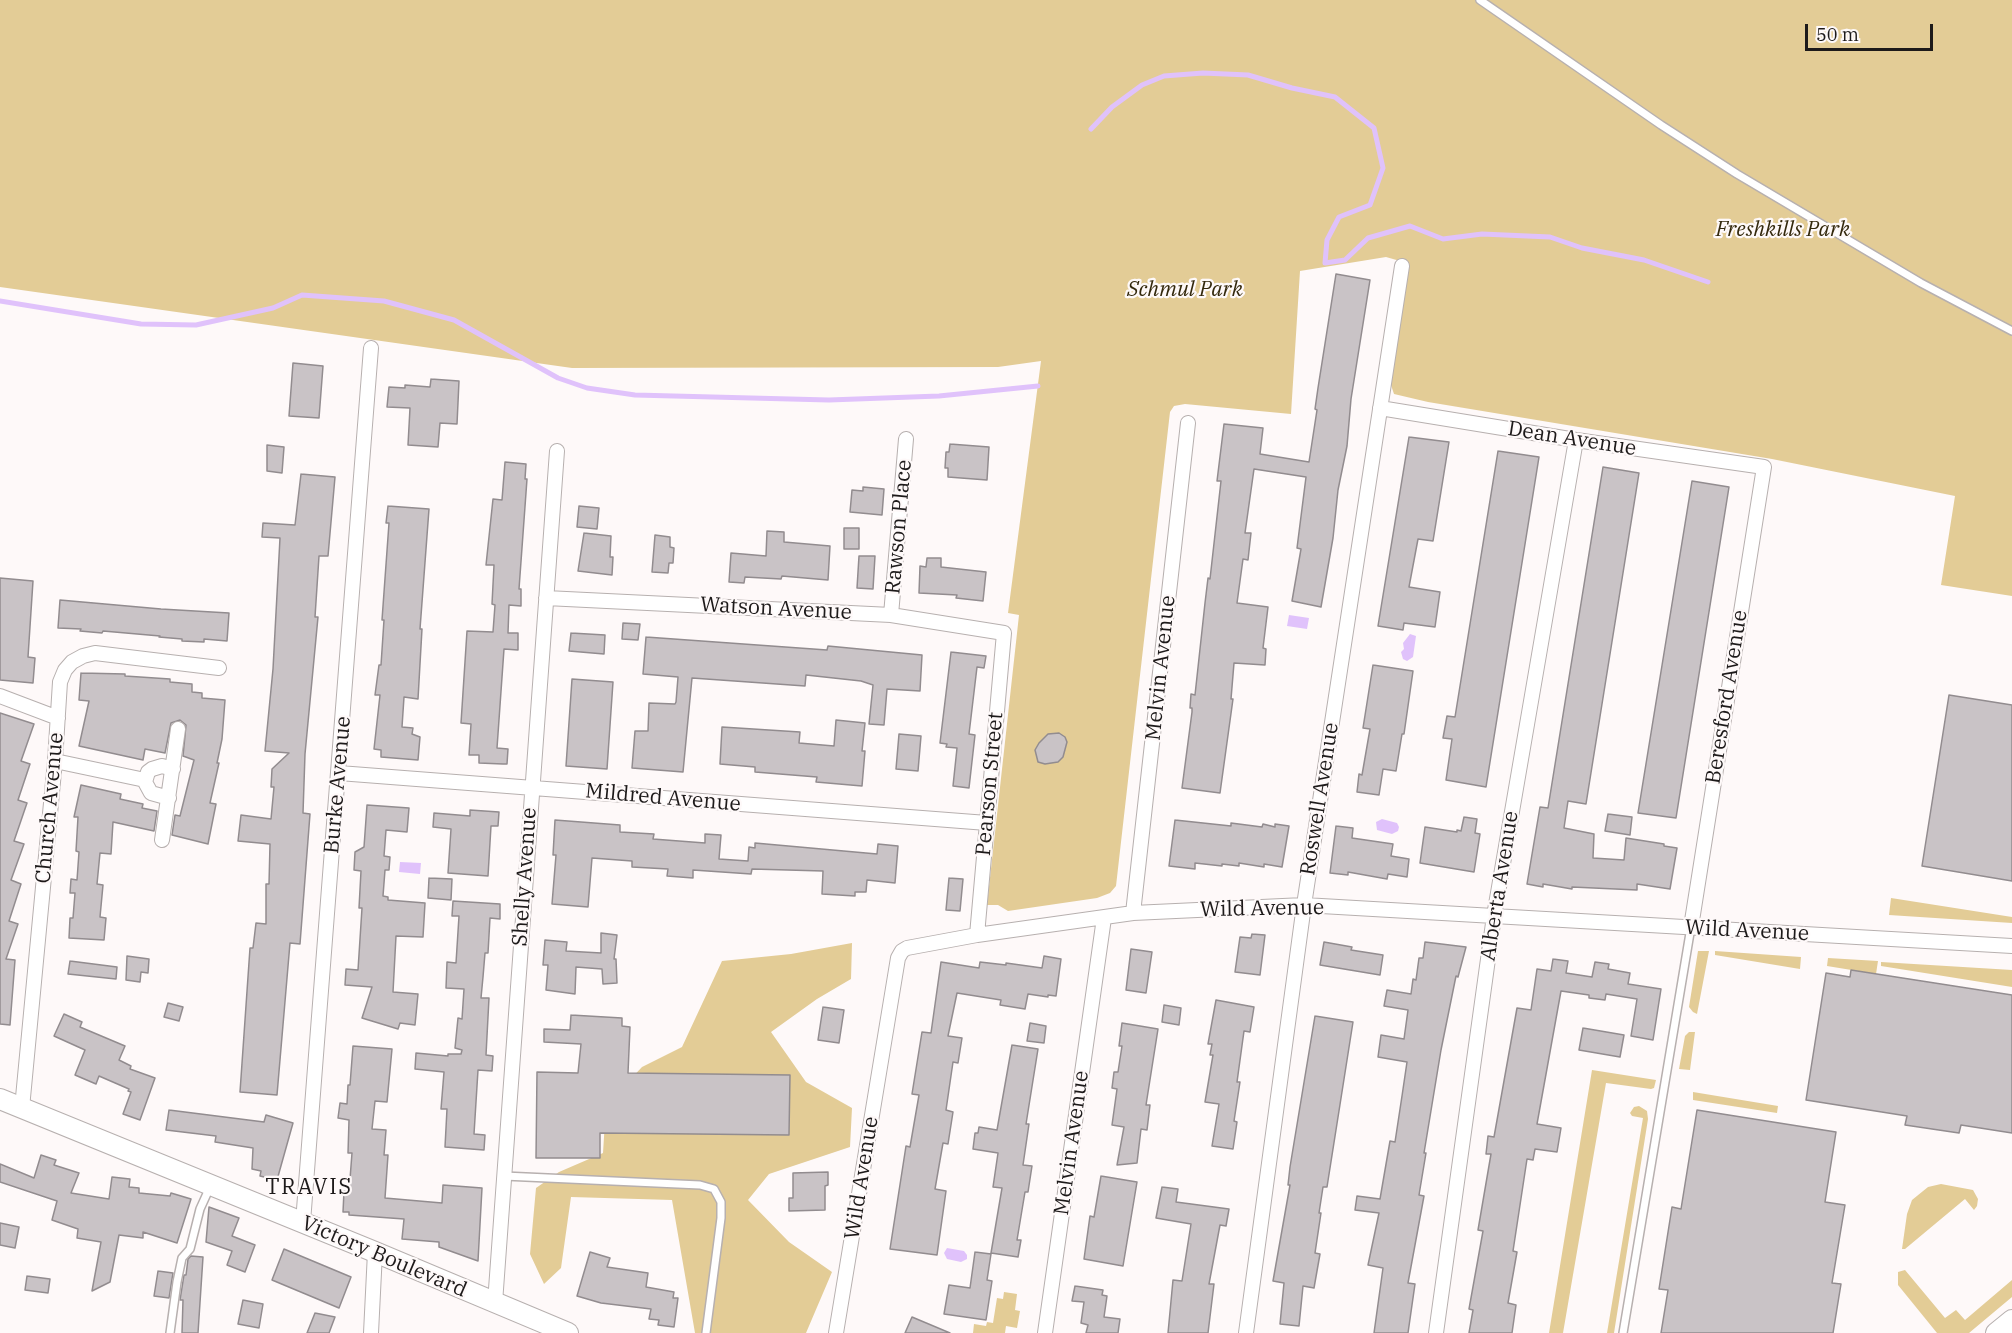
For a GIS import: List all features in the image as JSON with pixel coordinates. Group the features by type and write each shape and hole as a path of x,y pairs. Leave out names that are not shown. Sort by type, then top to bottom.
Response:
{"main road":[{"name":"Victory Boulevard","path":"0,1099 568,1333"},
{"path":"1996,1333 2012,1320"}],"street":[{"name":"Roswell Avenue","path":"1246,1333 1304,905 1402,266"},
{"name":"Burke Avenue","path":"303,1222 372,348"},
{"name":"Dean Avenue","path":"1380,408 1576,440 1764,467"},
{"name":"Melvin Avenue","path":"1133,913 1188,423"},
{"name":"Rawson Place","path":"891,615 906,439"},
{"name":"Alberta Avenue","path":"1436,1333 1494,916 1576,440"},
{"name":"Shelly Avenue","path":"495,1303 557,451"},
{"name":"Beresford Avenue","path":"1691,927 1764,467"},
{"name":"Watson Avenue","path":"546,598 891,615 1004,633"},
{"name":"Pearson Street","path":"977,935 1004,633"},
{"name":"Church Avenue","path":"22,1108 55,760 60,682 65,670 72,662 95,653 219,668"},
{"path":"0,696 58,718"},
{"path":"162,840 178,729"},
{"path":"55,760 146,780"},
{"path":"169,798 151,793 146,787 146,780 148,772 157,767 173,769"},
{"name":"Mildred Avenue","path":"339,773 987,823"},
{"name":"Wild Avenue","path":"836,1333 898,958 902,951 911,947 977,935 1133,913 1304,905 2012,946"},
{"name":"Melvin Avenue","path":"1045,1333 1104,918"},
{"path":"371,1333 375,1252"}],"lane":[{"path":"1480,0 1661,125 1737,174 1921,283 2012,331"},
{"path":"1623,1333 1691,927"},
{"path":"504,1176 700,1185 714,1189 722,1202 706,1333"},
{"path":"170,1333 182,1258 190,1249 200,1209 211,1185"}],"green space":[{"name":"Freshkills Park","path":"0,0 2012,0 2012,596 1941,585 1955,496 1772,459 1428,402 1394,394 1389,379 1407,263 1386,257 1300,271 1291,414 1185,404 1174,406 1170,412 1116,886 1110,893 1097,898 1008,911 998,905 987,905 1019,615 1008,613 1041,361 998,367 572,368 0,287"},
{"path":"1891,898 2012,917 2012,923 1889,915"},
{"path":"852,943 851,979 817,999 771,1032 806,1082 852,1108 850,1147 769,1174 748,1200 789,1242 832,1272 806,1333 695,1333 672,1200 571,1197 561,1268 544,1284 530,1254 536,1188 559,1172 603,1153 606,1105 642,1067 682,1047 722,961 791,954"},
{"path":"1698,951 1709,951 1697,1014 1689,1007"},
{"path":"1715,951 1801,957 1800,969 1715,955"},
{"path":"1828,958 1878,961 1876,974 1827,966"},
{"path":"1881,962 2012,970 2012,987 1881,966"},
{"path":"1689,1032 1695,1032 1690,1070 1679,1069 1685,1036"},
{"path":"1592,1070 1656,1080 1654,1088 1651,1089 1606,1083 1563,1333 1549,1333"},
{"path":"1693,1092 1778,1106 1777,1113 1693,1100"},
{"path":"1639,1106 1647,1111 1648,1119 1614,1333 1607,1333 1643,1118 1632,1116 1630,1113 1634,1107"},
{"path":"1941,1184 1973,1190 1978,1199 1977,1206 1974,1210 1965,1199 1905,1249 1902,1249 1907,1214 1912,1200 1928,1187"},
{"path":"1905,1270 1945,1318 1956,1310 1965,1320 2012,1280 2012,1297 1969,1333 1937,1333 1898,1285 1898,1272"},
{"path":"1004,1292 1017,1294 1015,1310 1020,1311 1017,1328 1006,1326 1005,1333 973,1333 974,1324 986,1326 987,1322 993,1323 997,1298 1003,1299"}],"shaded area":[{"path":"1289,615 1309,618 1307,629 1287,626"},
{"path":"1410,634 1416,636 1413,657 1407,661 1403,659 1401,652 1404,649 1403,643"},
{"path":"1382,819 1397,823 1398,831 1392,834 1377,830 1376,822"},
{"path":"400,862 421,863 420,874 399,872"},
{"path":"947,1248 964,1251 967,1259 961,1262 947,1259 944,1253"}],"building":[{"path":"1336,274 1370,280 1351,399 1347,446 1338,490 1333,538 1321,607 1292,601 1301,549 1297,548 1306,477 1254,469 1245,533 1251,533 1248,560 1243,559 1237,603 1268,607 1263,648 1266,649 1265,665 1234,663 1231,699 1233,699 1220,793 1182,788 1192,712 1191,694 1195,695 1208,578 1210,579 1221,481 1217,481 1224,424 1263,428 1260,454 1309,462"},
{"path":"293,363 323,366 319,418 289,416"},
{"path":"431,379 459,381 457,424 440,423 438,447 408,445 410,408 387,407 389,387 405,388 405,385 430,387"},
{"path":"1409,437 1449,442 1433,541 1418,539 1409,587 1440,592 1435,627 1404,623 1403,630 1378,626"},
{"path":"950,444 989,447 987,480 948,477 948,468 945,468 946,452 949,452"},
{"path":"267,445 284,447 282,473 267,471"},
{"path":"1498,451 1539,457 1486,787 1446,780 1452,739 1443,738 1447,716 1455,717"},
{"path":"505,462 526,464 525,479 527,479 519,589 521,589 521,606 509,605 508,633 518,633 518,650 504,649 497,748 508,749 507,764 479,763 479,755 469,755 471,724 461,723 467,631 493,632 494,565 486,565 493,499 502,500"},
{"path":"1603,467 1639,473 1586,804 1568,801 1564,828 1594,834 1593,858 1624,860 1626,838 1677,848 1670,889 1637,884 1637,890 1572,887 1572,889 1527,884 1540,807 1548,808"},
{"path":"301,474 335,477 328,556 319,556 315,617 318,617 305,754 303,813 310,814 300,944 290,943 277,1095 240,1092 250,948 253,948 256,923 266,924 266,884 269,884 270,844 238,841 241,815 271,819 274,787 271,787 272,769 289,753 265,751 273,669 280,538 262,537 263,523 295,525"},
{"path":"1692,481 1729,487 1676,818 1638,813"},
{"path":"863,487 884,489 882,515 850,512 852,490 863,491"},
{"path":"388,506 429,509 420,629 422,629 418,699 404,697 402,727 413,728 412,734 420,737 418,760 381,757 381,750 374,749 380,695 375,695 379,665 381,665"},
{"path":"579,506 599,508 597,529 577,527"},
{"path":"844,528 859,528 859,549 844,549"},
{"path":"767,531 784,532 784,542 830,546 828,580 782,576 781,579 745,577 744,583 729,582 731,553 766,556"},
{"path":"584,533 611,536 612,575 578,571"},
{"path":"655,535 670,537 670,547 674,548 673,563 669,563 668,573 652,572"},
{"path":"859,556 875,556 873,589 857,588"},
{"path":"927,558 941,558 941,567 986,572 983,601 956,598 957,595 919,593 920,566 926,567"},
{"path":"0,578 33,581 28,657 35,658 33,683 0,680"},
{"path":"60,600 229,613 227,641 204,639 204,642 182,641 182,639 160,636 58,628"},
{"path":"623,623 640,624 638,640 622,639"},
{"path":"571,633 605,635 604,654 569,651"},
{"path":"646,637 827,650 828,646 922,655 920,691 887,689 884,725 869,724 873,685 861,681 806,675 805,686 692,678 683,772 632,768 635,731 648,731 649,703 675,704 676,702 678,677 643,674"},
{"path":"951,652 986,656 984,668 977,667 969,734 975,735 969,788 953,786 957,748 946,747 947,744 940,743"},
{"path":"1373,665 1413,671 1396,771 1383,769 1379,795 1357,792 1370,729 1363,728"},
{"path":"81,673 125,674 125,676 170,679 170,682 192,684 192,692 202,693 202,698 225,700 222,739 217,763 219,763 210,803 216,804 208,844 172,835 175,815 180,816 194,760 183,756 186,725 180,720 171,723 165,753 145,749 143,760 79,746 89,701 79,700"},
{"path":"572,679 613,682 607,769 566,766"},
{"path":"1949,695 2012,705 2012,881 1922,866"},
{"path":"0,713 34,724 21,761 30,764 18,800 27,803 14,841 24,844 11,880 21,884 9,921 18,924 6,959 15,960 10,1025 0,1024"},
{"path":"836,720 865,723 862,786 816,782 817,777 755,772 755,767 720,764 722,727 800,732 799,743 834,746"},
{"path":"1059,733 1065,737 1067,742 1063,757 1058,762 1045,764 1038,762 1035,750 1039,743 1048,734"},
{"path":"899,734 921,736 918,771 896,769"},
{"path":"81,785 121,794 120,799 143,804 142,808 157,811 154,831 113,822 111,854 100,853 97,884 103,885 100,917 106,918 104,940 69,938 75,893 70,893 71,879 77,880 79,852 76,851 78,817 74,817"},
{"path":"367,805 409,808 407,832 386,830 384,856 390,857 389,870 385,870 383,896 388,897 388,900 425,903 423,937 396,936 393,992 418,994 415,1025 400,1023 398,1029 362,1018 372,987 345,985 346,969 358,970 362,908 359,908 361,871 354,870 355,852 364,847"},
{"path":"470,810 499,812 498,826 491,826 488,876 448,873 451,829 433,827 434,813 470,816"},
{"path":"1608,814 1632,817 1630,835 1605,831"},
{"path":"1464,817 1477,819 1475,833 1480,834 1474,872 1420,863 1425,827 1461,831"},
{"path":"555,820 620,825 620,832 654,834 653,839 705,843 705,834 721,835 719,859 748,861 749,847 755,848 755,843 877,854 878,844 898,846 895,883 867,880 866,892 855,892 855,896 822,894 823,871 752,869 751,874 693,870 693,878 667,876 668,869 632,867 632,861 592,858 588,907 552,904 556,855 553,855"},
{"path":"1175,820 1231,826 1231,823 1262,827 1263,824 1275,827 1275,824 1289,826 1282,867 1239,863 1239,866 1222,864 1222,866 1195,863 1195,869 1169,866"},
{"path":"1336,826 1353,828 1352,838 1393,844 1391,856 1409,859 1407,877 1388,874 1387,879 1348,872 1348,875 1330,873"},
{"path":"429,878 452,879 451,900 428,898"},
{"path":"949,878 963,879 960,911 946,910"},
{"path":"453,901 500,904 500,919 490,918 488,953 485,953 481,998 489,998 486,1055 493,1056 492,1071 478,1070 474,1134 485,1135 484,1150 445,1147 447,1109 441,1109 444,1072 415,1069 416,1053 448,1056 448,1054 461,1054 462,1050 455,1048 458,1018 462,1019 464,989 446,988 447,962 456,963 459,916 452,916"},
{"path":"601,933 617,935 614,959 616,959 617,983 603,984 602,969 576,967 575,994 546,990 548,965 543,965 545,940 567,942 566,951 601,953"},
{"path":"1252,934 1265,935 1260,975 1235,972 1240,937 1251,938"},
{"path":"1324,942 1352,947 1351,950 1383,955 1380,975 1320,965"},
{"path":"1425,942 1466,947 1458,977 1456,976 1424,1153 1426,1153 1419,1195 1424,1196 1408,1283 1415,1284 1408,1333 1374,1333 1383,1268 1368,1265 1379,1213 1355,1210 1357,1196 1380,1199 1390,1141 1395,1142 1407,1062 1378,1057 1381,1035 1404,1039 1408,1010 1384,1006 1387,990 1411,994 1413,979 1416,980 1419,958 1423,958"},
{"path":"1131,949 1152,952 1146,993 1126,990"},
{"path":"127,956 149,959 148,973 141,972 140,982 126,980"},
{"path":"1044,956 1061,959 1056,996 1028,994 1025,1009 1000,1005 1001,1000 957,993 948,1036 962,1038 958,1063 953,1062 946,1110 953,1112 948,1144 943,1143 935,1189 946,1191 937,1255 890,1249 906,1146 910,1147 919,1095 912,1094 922,1032 931,1033 941,962 979,968 980,962 1042,968"},
{"path":"1553,959 1568,961 1566,973 1592,977 1595,962 1609,964 1608,969 1630,973 1628,984 1661,989 1653,1040 1631,1036 1637,999 1606,994 1605,1000 1561,991 1537,1124 1561,1128 1557,1152 1535,1149 1533,1160 1527,1159 1513,1251 1517,1252 1508,1303 1516,1305 1512,1333 1469,1333 1473,1310 1469,1309 1483,1231 1478,1230 1491,1154 1486,1154 1488,1136 1494,1137 1517,1008 1531,1010 1537,969 1551,971"},
{"path":"70,961 117,967 116,979 68,974"},
{"path":"1851,970 2012,995 2012,1133 1961,1125 1959,1133 1905,1125 1907,1116 1806,1100 1826,973 1850,977"},
{"path":"1216,1000 1254,1007 1250,1032 1244,1031 1237,1082 1240,1082 1234,1121 1237,1122 1233,1149 1212,1146 1219,1104 1205,1102 1213,1055 1210,1055 1212,1044 1208,1044"},
{"path":"168,1003 183,1007 179,1021 164,1017"},
{"path":"1164,1005 1181,1008 1179,1025 1162,1022"},
{"path":"823,1007 844,1010 839,1043 818,1040"},
{"path":"64,1014 82,1022 80,1027 125,1046 119,1060 131,1066 130,1069 155,1078 140,1120 123,1114 131,1092 128,1091 129,1089 99,1076 96,1084 75,1075 85,1050 54,1036"},
{"path":"571,1015 622,1018 622,1026 630,1027 628,1073 790,1075 789,1135 600,1133 600,1158 536,1158 537,1072 578,1073 581,1044 544,1042 544,1029 570,1030"},
{"path":"1315,1016 1353,1022 1327,1187 1323,1187 1319,1213 1321,1213 1315,1253 1320,1254 1314,1288 1303,1286 1299,1326 1280,1324 1284,1283 1273,1281"},
{"path":"1030,1023 1046,1026 1044,1043 1027,1041"},
{"path":"1122,1023 1158,1029 1146,1105 1150,1105 1147,1130 1141,1129 1137,1163 1117,1165 1124,1127 1112,1125 1117,1089 1112,1088 1114,1072 1118,1072 1122,1046 1119,1046"},
{"path":"1583,1028 1624,1035 1620,1057 1579,1050"},
{"path":"1012,1045 1038,1049 1026,1124 1029,1124 1023,1165 1032,1166 1017,1240 1021,1240 1018,1257 991,1253 1002,1188 993,1187 998,1153 973,1149 975,1133 978,1133 979,1127 997,1130"},
{"path":"353,1046 392,1049 387,1102 375,1101 372,1129 386,1130 384,1155 388,1155 385,1198 442,1203 443,1185 482,1188 478,1261 439,1247 439,1242 402,1239 404,1219 349,1215 349,1212 343,1212 344,1191 349,1192 352,1153 348,1153 349,1120 338,1118 340,1103 347,1104"},
{"path":"169,1110 264,1122 266,1115 293,1123 277,1180 260,1176 261,1171 252,1169 253,1148 215,1142 216,1136 166,1130"},
{"path":"1697,1110 1836,1132 1825,1202 1845,1205 1832,1283 1841,1284 1833,1333 1661,1333 1668,1290 1659,1289 1672,1207 1681,1209"},
{"path":"41,1155 56,1160 54,1165 79,1173 71,1193 109,1199 112,1177 130,1179 129,1187 139,1188 139,1193 170,1196 171,1193 191,1199 177,1243 143,1232 143,1238 119,1235 110,1282 92,1291 101,1242 77,1238 78,1229 52,1220 57,1201 0,1182 0,1164 34,1178"},
{"path":"828,1172 828,1185 825,1186 825,1210 789,1211 789,1198 793,1198 793,1173"},
{"path":"1101,1176 1137,1182 1123,1266 1084,1259 1090,1216 1094,1217"},
{"path":"1162,1187 1178,1189 1176,1202 1229,1209 1226,1226 1220,1225 1209,1284 1214,1284 1208,1333 1168,1333 1173,1280 1182,1281 1191,1224 1156,1218"},
{"path":"209,1207 239,1218 232,1236 255,1245 245,1272 227,1265 232,1251 206,1242"},
{"path":"0,1223 19,1227 15,1248 0,1245"},
{"path":"284,1249 351,1277 339,1308 272,1280"},
{"path":"590,1252 610,1258 607,1267 648,1273 646,1287 674,1292 673,1298 678,1298 674,1327 658,1325 659,1320 649,1319 651,1309 601,1303 577,1296"},
{"path":"975,1252 991,1254 987,1280 992,1281 986,1320 944,1314 949,1285 970,1288"},
{"path":"191,1256 203,1257 198,1333 182,1333 183,1300 180,1300 188,1259"},
{"path":"158,1271 173,1273 169,1298 154,1296"},
{"path":"27,1276 50,1279 48,1293 25,1290"},
{"path":"1075,1286 1103,1290 1102,1295 1107,1296 1104,1317 1120,1319 1118,1333 1086,1333 1088,1325 1081,1323 1084,1302 1072,1301"},
{"path":"243,1300 263,1304 259,1328 238,1324"},
{"path":"315,1313 335,1317 329,1333 307,1333"},
{"path":"912,1317 950,1333 905,1333"}],"waterway":[{"path":"1091,129 1112,107 1142,85 1164,76 1203,73 1248,75 1292,88 1335,97 1374,128 1383,168 1370,205 1339,217 1327,240 1325,263 1345,260 1368,238 1410,226 1443,239 1482,234 1550,237 1582,248 1644,260 1708,282"},
{"path":"0,301 141,324 196,325 273,308 302,295 384,301 454,320 558,378 587,388 635,395 829,400 939,396 1038,386"}],"district":[{"name":"TRAVIS","path":"309,1188"}],"park label":[{"name":"Schmul Park","path":"1185,290"}]}
